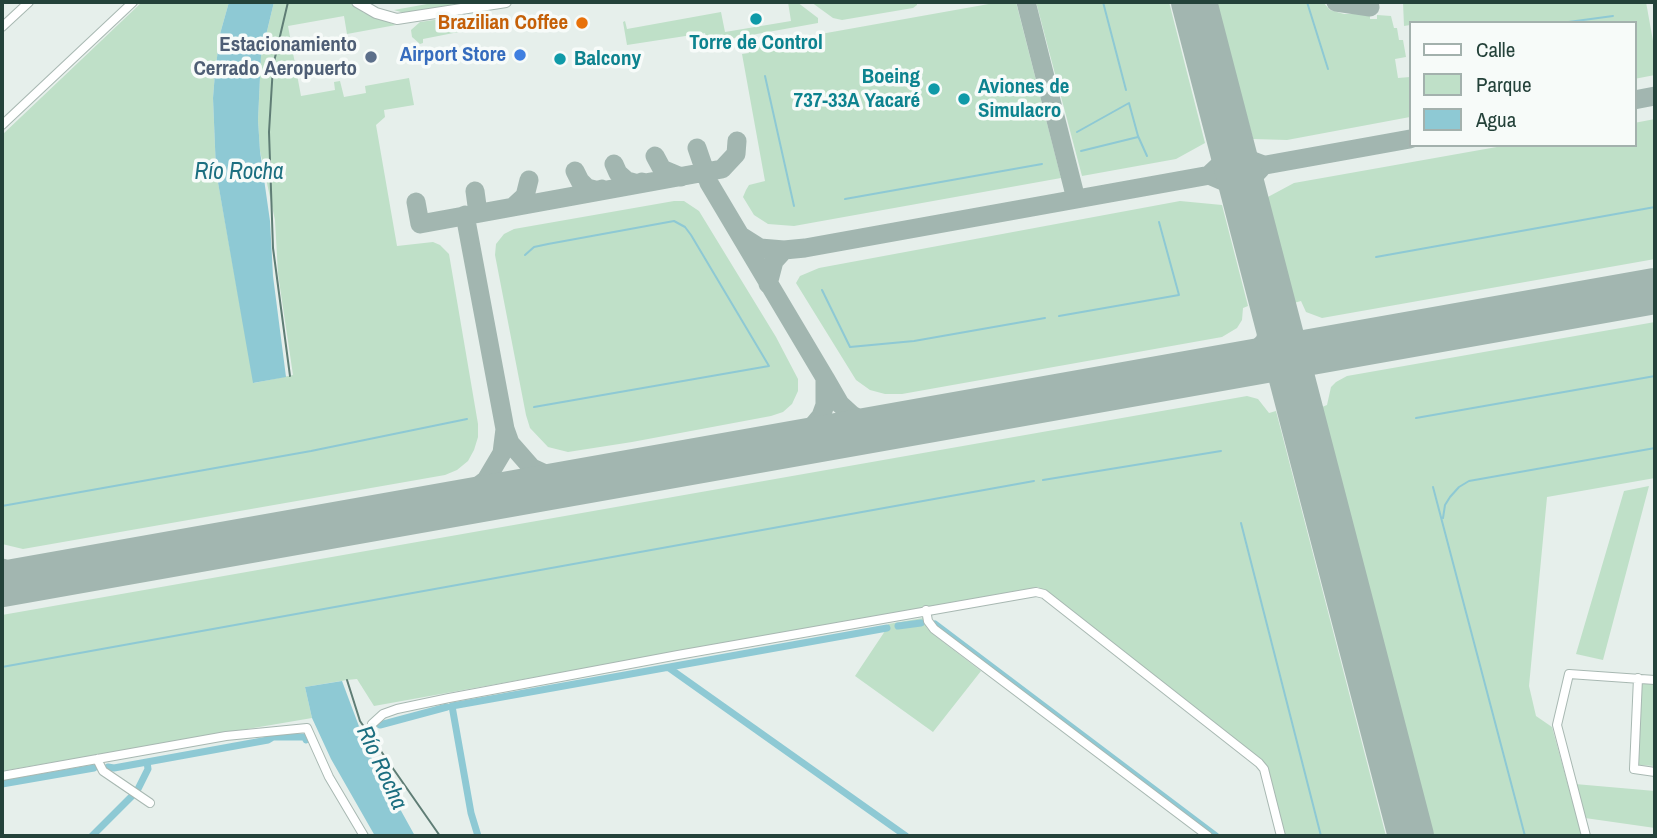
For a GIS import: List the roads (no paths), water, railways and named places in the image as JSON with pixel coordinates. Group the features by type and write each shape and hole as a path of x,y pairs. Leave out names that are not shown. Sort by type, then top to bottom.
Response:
{"street":[{"path":"2,27 29,2"},
{"path":"2,125 132,2"},
{"path":"357,2 376,13 397,19 506,2"},
{"path":"372,724 383,714 407,706 1030,592 1044,594 1262,766 1281,836"},
{"path":"926,610 928,621 934,629 1208,836"},
{"path":"1586,836 1557,725 1569,674 1655,680"},
{"path":"1638,678 1633,769 1655,772"},
{"path":"2,776 226,736 307,728 329,777 364,836"},
{"path":"97,759 103,771 150,803"}],"water":[{"name":"Río Rocha","path":"229,2 274,2 261,56 258,120 286,377 253,383 216,171 213,98 220,34"},
{"path":"342,681 369,753 415,836 375,836 331,759 312,718 305,687"}],"waterway":[{"path":"1103,2 1126,90"},
{"path":"1307,2 1328,69"},
{"path":"1576,21 1613,16"},
{"path":"765,76 794,206"},
{"path":"1077,132 1129,103 1147,156"},
{"path":"1081,151 1138,137"},
{"path":"845,199 1042,164"},
{"path":"1376,257 1655,207"},
{"path":"525,255 534,247 674,221 685,227 691,235 769,366 534,407"},
{"path":"1059,316 1179,295 1159,222"},
{"path":"822,290 850,347 914,341 1045,318"},
{"path":"1416,418 1655,376"},
{"path":"2,506 311,451 467,419"},
{"path":"1443,518 1445,505 1450,497 1469,481 1655,448"},
{"path":"1043,480 1221,451"},
{"path":"2,667 1034,481"},
{"path":"1433,487 1525,836"},
{"path":"1241,523 1321,836"},
{"path":"898,626 921,623"},
{"path":"935,624 1216,836"},
{"path":"478,836 471,813 452,706 887,628"},
{"path":"669,668 906,836"},
{"path":"380,725 447,707"},
{"path":"352,731 367,729"},
{"path":"108,767 273,737 305,737 306,740"},
{"path":"138,789 148,769 147,762"},
{"path":"2,784 94,768"},
{"path":"92,836 133,795"}],"tram line":[{"path":"288,2 273,66 269,132 273,248 290,376"},
{"path":"347,680 360,721 440,836"}],"place":[{"name":"Torre de Control","path":"756,19"},
{"name":"Brazilian Coffee","path":"582,23"},
{"name":"Airport Store","path":"520,55"},
{"name":"Estacionamiento Cerrado Aeropuerto","path":"371,57"},
{"name":"Balcony","path":"560,59"},
{"name":"Boeing 737-33A Yacaré","path":"934,89"},
{"name":"Aviones de Simulacro","path":"964,99"}]}
